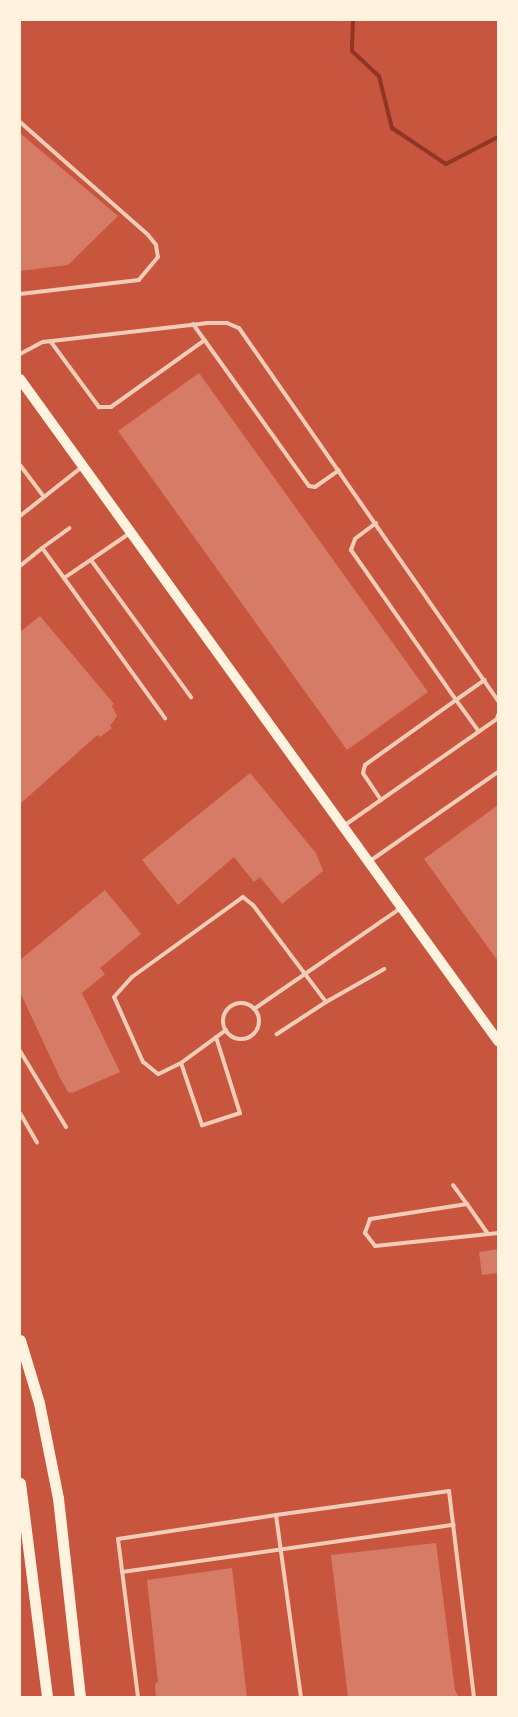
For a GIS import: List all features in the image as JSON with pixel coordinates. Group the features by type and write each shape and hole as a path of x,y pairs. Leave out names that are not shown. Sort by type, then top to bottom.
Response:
{"main road":[{"path":"20,379 498,1041"},
{"path":"20,1340 39,1403 58,1498 80,1697"},
{"path":"20,1483 47,1697"}],"lane":[{"path":"20,122 148,235 156,245 158,257 139,280 20,294"},
{"path":"20,354 51,341 193,324 227,323 239,328 498,701"},
{"path":"193,324 309,486 315,487 339,470"},
{"path":"51,341 99,407 110,407 205,340"},
{"path":"20,465 44,497"},
{"path":"20,516 82,466"},
{"path":"376,523 355,539 351,550 479,732"},
{"path":"20,566 70,528"},
{"path":"64,578 131,533"},
{"path":"42,548 165,718"},
{"path":"91,560 190,697"},
{"path":"381,800 364,773 365,765 485,680"},
{"path":"343,826 479,732 497,719 498,715"},
{"path":"368,862 498,772"},
{"path":"226,1030 181,1063 158,1074 143,1062 114,997 140,971 243,897 253,905 326,1002"},
{"path":"254,1009 401,908"},
{"path":"276,1034 326,1002 384,969"},
{"path":"244,1004 254,1009 258,1025 253,1034 238,1039 226,1030 224,1019 229,1009 244,1004"},
{"path":"181,1063 202,1126 240,1113 216,1037"},
{"path":"20,1051 66,1126"},
{"path":"20,1113 37,1142"},
{"path":"453,1185 488,1234"},
{"path":"467,1204 370,1219 365,1233 375,1246 498,1234"},
{"path":"138,1697 118,1539 276,1515 450,1492 474,1697"},
{"path":"276,1515 301,1697"},
{"path":"122,1572 280,1548 454,1525"}],"building":[{"path":"20,133 118,216 68,265 20,271"},
{"path":"199,373 428,692 347,750 118,431"},
{"path":"40,616 114,704 112,706 117,716 110,726 112,728 100,737 98,735 94,738 20,804 20,632"},
{"path":"250,773 316,853 323,871 282,904 260,877 254,882 234,857 178,905 142,860"},
{"path":"498,805 498,961 424,859"},
{"path":"105,890 141,934 100,968 105,974 82,993 120,1072 72,1093 68,1092 60,1078 20,992 20,960"},
{"path":"498,1249 498,1273 482,1275 479,1252"},
{"path":"436,1543 455,1690 459,1697 348,1697 331,1555"},
{"path":"232,1568 247,1697 156,1697 155,1684 158,1682 147,1580"}],"waterway":[{"path":"353,20 352,51 379,76 392,128 446,164 498,137"}]}
